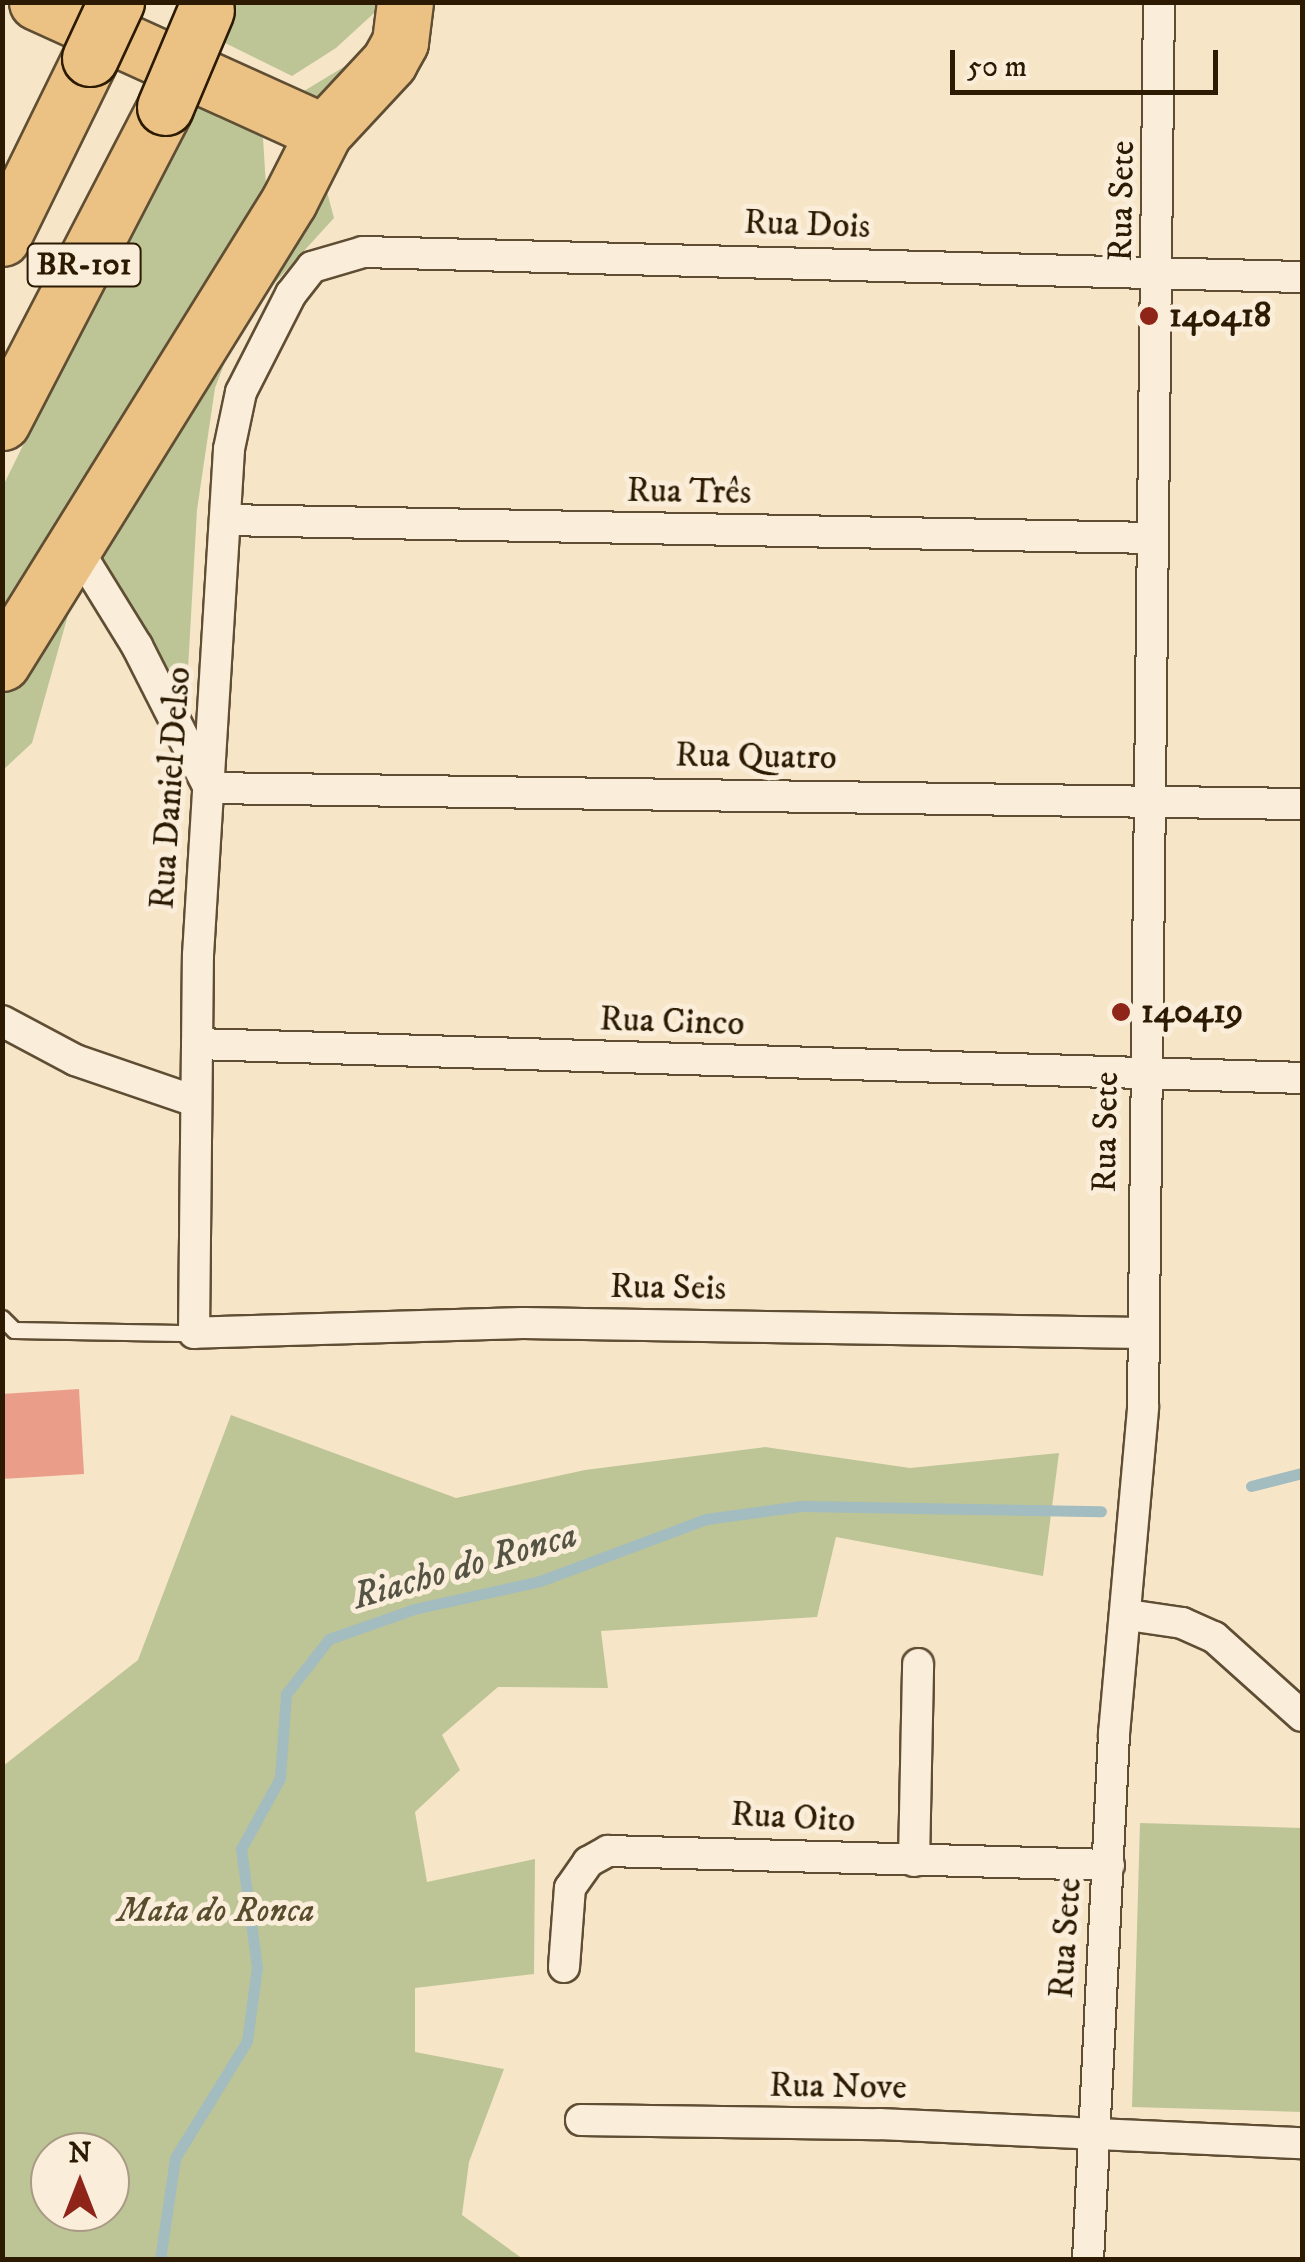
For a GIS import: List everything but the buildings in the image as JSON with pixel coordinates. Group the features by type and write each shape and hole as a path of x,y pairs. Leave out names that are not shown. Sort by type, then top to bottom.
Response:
{"highway":[{"path":"38,2 324,132"},
{"name":"BR-101","path":"2,238 116,2"},
{"path":"2,663 289,202 324,132 388,62 400,42 405,2"},
{"name":"BR-101","path":"2,422 165,107 208,6"}],"street":[{"name":"Rua Sete","path":"1088,2260 1114,1734 1128,1615 1142,1333 1144,1076 1154,804 1152,538 1159,2"},
{"name":"Rua Dois","path":"312,268 392,251 1302,277"},
{"name":"Rua Daniel Delso","path":"194,1333 197,1044 225,520 241,392 312,268"},
{"name":"Rua Três","path":"225,520 1152,538"},
{"path":"74,544 136,646 209,788"},
{"name":"Rua Quatro","path":"209,788 1302,804"},
{"path":"2,1021 75,1060 195,1101"},
{"name":"Rua Cinco","path":"197,1044 1302,1078"},
{"name":"Rua Seis","path":"194,1333 522,1323 1142,1333"},
{"path":"1128,1615 1182,1622 1214,1637 1302,1716"},
{"path":"914,1861 918,1664"},
{"name":"Rua Oito","path":"564,1967 570,1888 588,1862 608,1851 1109,1865"},
{"name":"Rua Nove","path":"581,2120 1302,2143"}],"lane":[{"path":"6,1330 194,1333"}],"green space":[{"path":"231,3 385,3 336,48 292,76 217,39"},
{"path":"375,48 356,137 323,177 334,218 241,320 215,388 197,510 188,669 171,675 92,547 313,191 299,94"},
{"path":"203,97 263,138 266,186 3,618 3,486 135,218"},
{"path":"68,615 32,743 3,770 3,696"},
{"name":"Mata do Ronca","path":"231,1415 456,1498 585,1470 765,1447 910,1468 1059,1453 1043,1576 836,1537 817,1617 601,1631 608,1688 498,1687 442,1735 460,1770 415,1812 427,1882 535,1859 534,1974 415,1988 415,2052 504,2069 469,2162 462,2215 523,2259 3,2259 3,1766 138,1660"},
{"path":"1140,1823 1302,1828 1302,2112 1132,2107"}],"waterway":[{"name":"Riacho do Ronca","path":"1251,1486 1302,1473"},
{"name":"Riacho do Ronca","path":"160,2260 175,2158 247,2041 257,1967 241,1849 280,1778 286,1694 329,1639 414,1609 540,1581 706,1519 801,1506 1101,1511"}],"place":[{"name":"140418","path":"1149,316"},
{"name":"140419","path":"1121,1012"}]}
